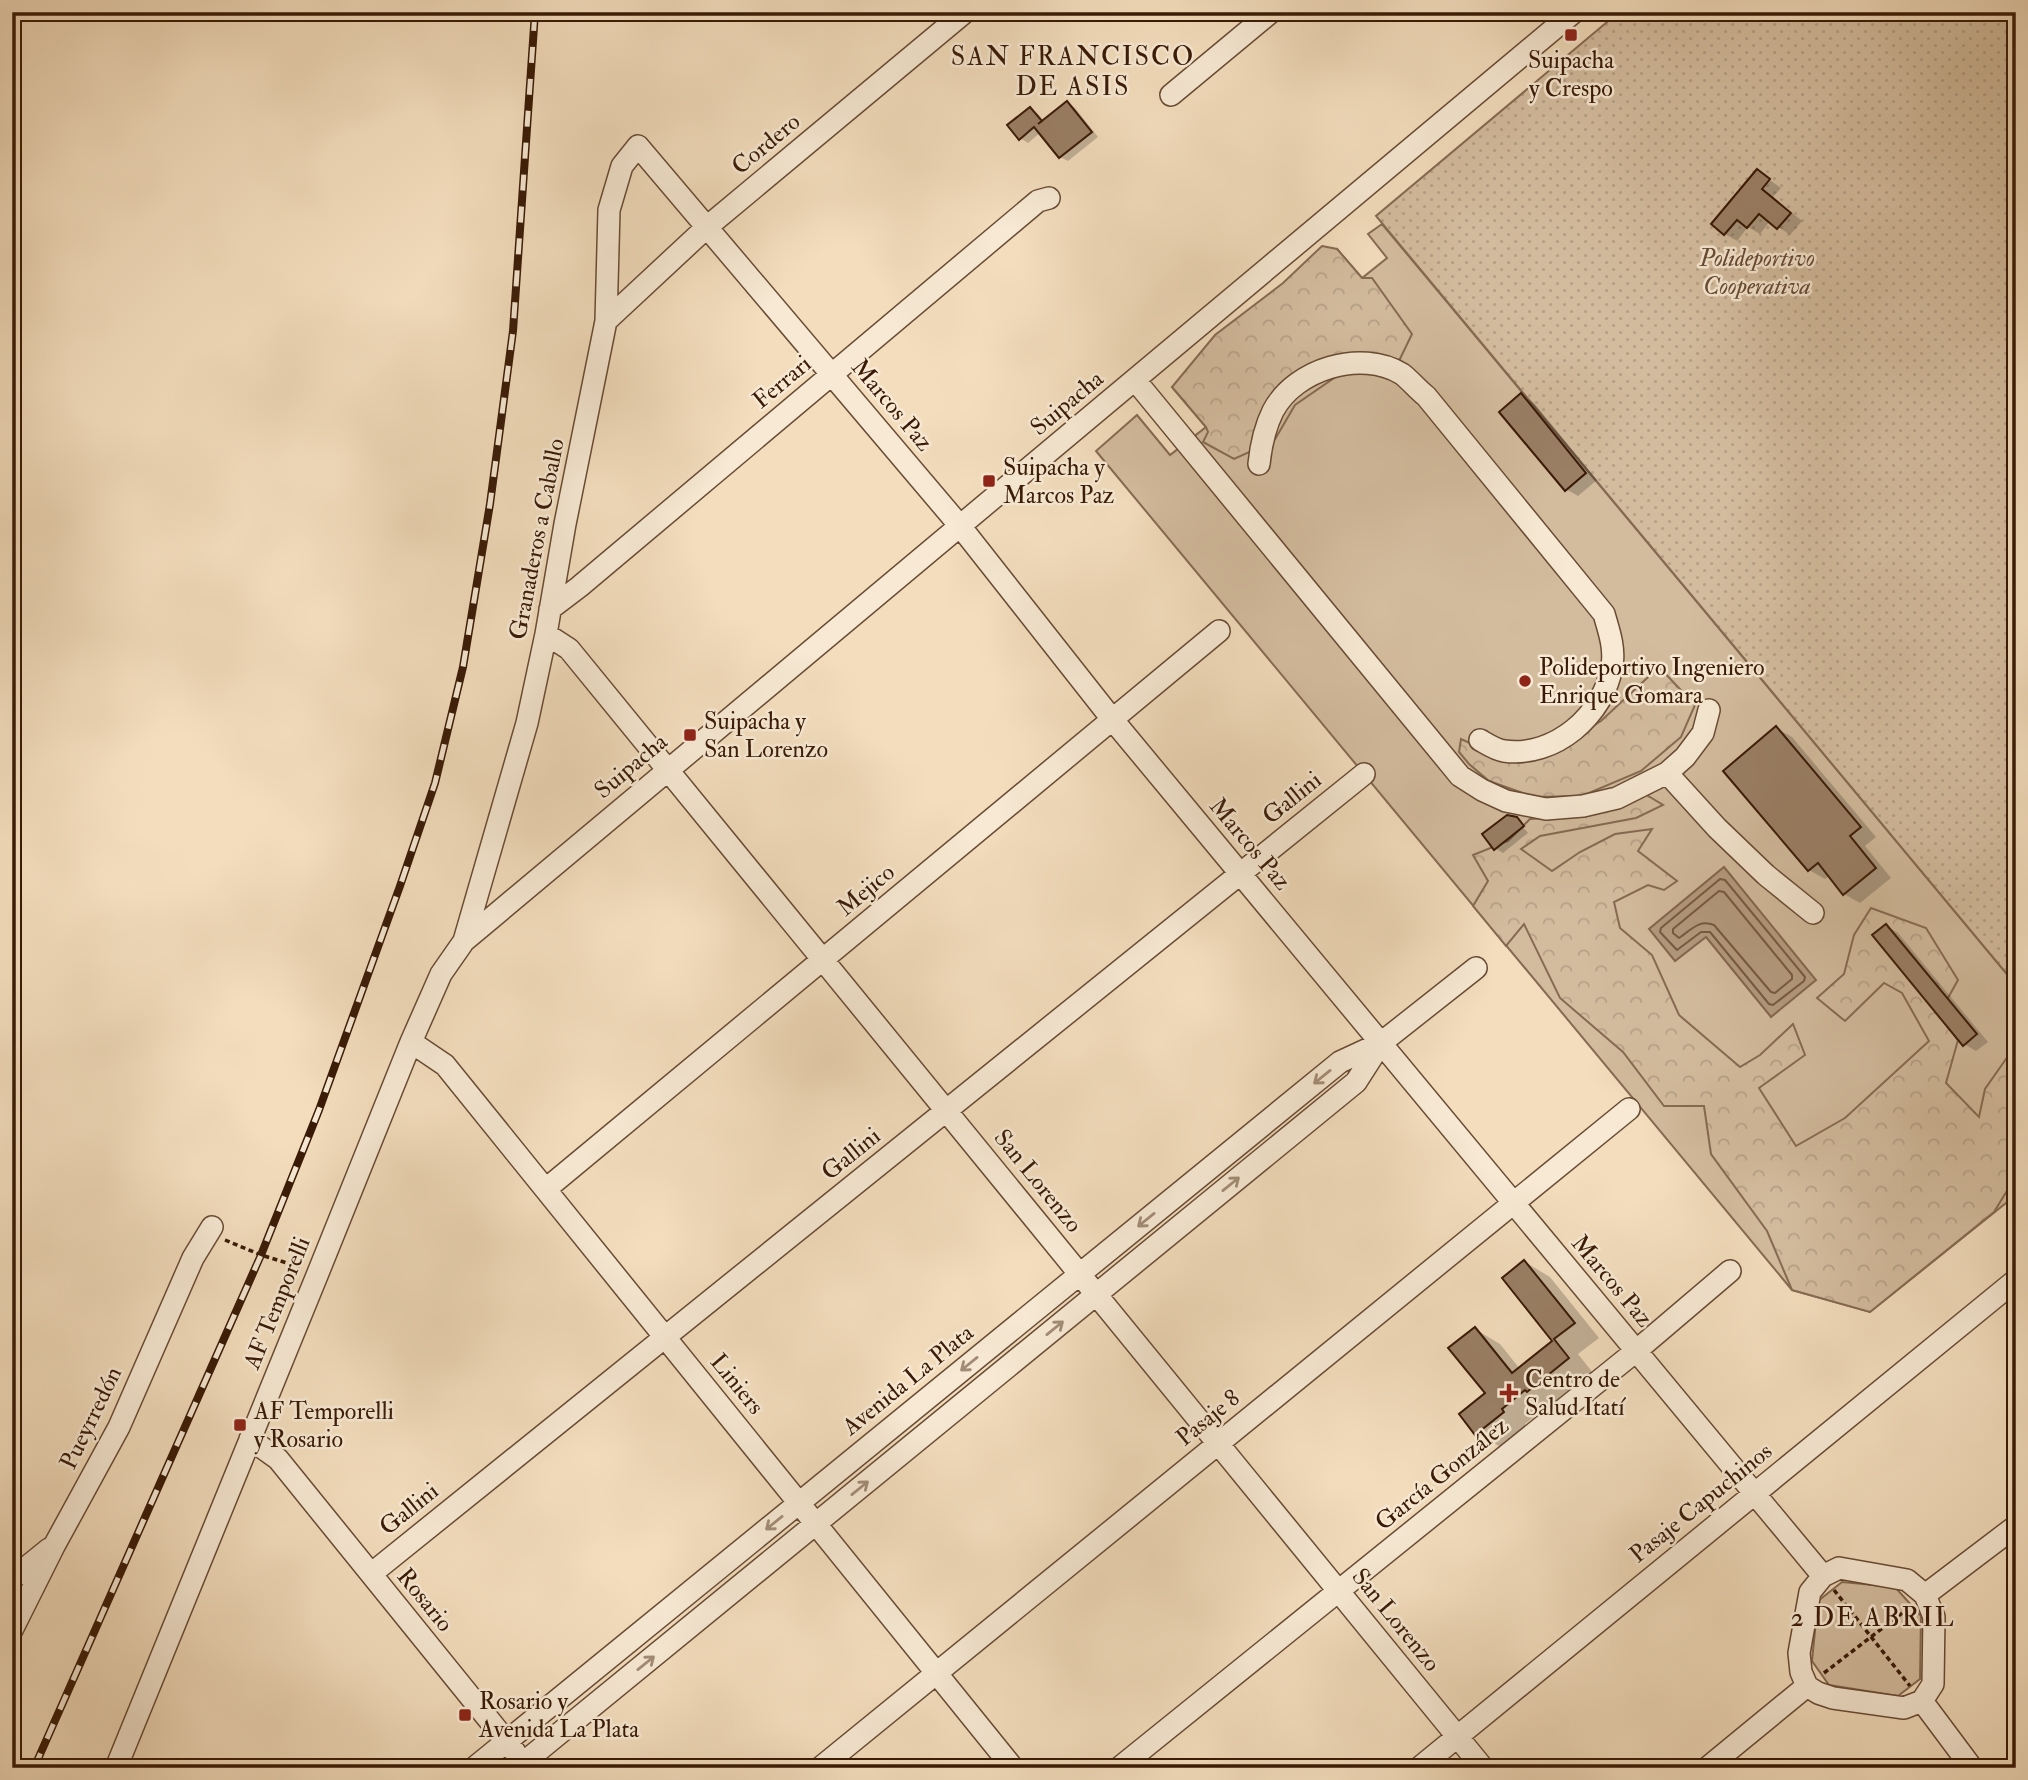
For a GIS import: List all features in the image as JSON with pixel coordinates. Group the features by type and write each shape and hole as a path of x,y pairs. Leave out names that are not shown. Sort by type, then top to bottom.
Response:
{"street":[{"name":"Cordero","path":"606,321 707,227 965,12"},
{"path":"1171,95 1271,12"},
{"name":"Suipacha","path":"464,941 1574,12"},
{"name":"Marcos Paz","path":"638,145 960,526 1112,719 1823,1576"},
{"name":"Granaderos a Caballo","path":"464,941 527,723 606,321 609,210 622,166 638,145"},
{"name":"Ferrari","path":"550,609 1038,201 1049,198"},
{"path":"1259,464 1262,435 1274,409 1293,386 1317,371 1345,364 1374,365 1401,374 1426,396 1604,614 1612,639 1612,665 1606,689 1592,713 1565,738 1532,750 1502,751 1480,740"},
{"path":"1135,380 1461,776 1482,790 1506,801 1546,809 1583,806 1617,798 1667,773 1685,757 1703,733 1709,710"},
{"name":"Mejico","path":"546,1189 1219,631"},
{"name":"San Lorenzo","path":"546,634 569,649 1483,1768"},
{"path":"1667,773 1717,828 1766,875 1813,913"},
{"name":"Gallini","path":"371,1574 1364,774"},
{"name":"AF Temporelli","path":"116,1768 411,1042 441,974 464,941"},
{"name":"Avenida La Plata","path":"474,1768 1340,1062 1381,1043 1476,968"},
{"name":"Liniers","path":"411,1042 445,1065 1013,1768"},
{"name":"Avenida La Plata","path":"523,1766 1356,1082 1381,1043"},
{"name":"Pasaje 8","path":"820,1768 1629,1109"},
{"name":"Pueyrredón","path":"12,1630 119,1427 193,1258 212,1227"},
{"name":"García González","path":"1119,1768 1636,1352 1730,1271"},
{"name":"Pasaje Capuchinos","path":"1419,1768 2016,1280"},
{"name":"Rosario","path":"250,1439 278,1459 523,1766"},
{"path":"1925,1595 2016,1526"},
{"path":"12,1578 54,1546"},
{"path":"1839,1568 1907,1580 1925,1595 1934,1618 1933,1684 1922,1701 1904,1709 1833,1698 1807,1686 1801,1672 1799,1653 1810,1592 1823,1576 1839,1568"},
{"path":"1707,1768 1807,1686"},
{"path":"1922,1701 1972,1768"}],"path":[{"path":"212,1227 226,1241 318,1273"},
{"path":"1823,1576 1922,1701"},
{"path":"1807,1686 1925,1595"}],"green space":[{"name":"Polideportivo Cooperativa","path":"1619,12 2016,12 2016,985 1376,216"},
{"name":"Polideportivo Ingeniero Enrique Gomara","path":"1382,224 2016,985 2016,1195 1870,1312 1792,1290 1096,451 1137,415 1170,455 1206,427 1172,387 1337,249 1362,278 1387,258 1368,234"},
{"path":"1322,246 1337,249 1362,278 1372,278 1412,334 1397,365 1340,374 1295,405 1274,441 1234,459 1203,442 1208,432 1206,427 1172,387 1215,335 1283,283"},
{"path":"1659,667 1695,705 1681,737 1641,771 1582,796 1534,797 1489,781 1459,752 1461,739 1509,761 1553,750 1601,721"},
{"path":"1645,794 1663,805 1636,818 1540,836 1521,849 1552,871 1580,852 1615,834 1652,829 1638,851 1677,881 1664,890 1648,885 1614,902 1620,928 1652,955 1679,1015 1740,1067 1760,1055 1793,1024 1805,1055 1759,1088 1796,1146 1845,1118 1929,1041 1902,993 1884,983 1845,1021 1817,998 1844,974 1854,935 1871,908 1926,928 1958,980 1939,1014 1958,1040 1946,1083 1979,1117 1985,1089 2013,1049 2016,1056 2016,1176 1994,1212 1870,1312 1792,1290 1767,1231 1711,1154 1704,1106 1664,1106 1623,1052 1560,998 1524,924 1506,946 1473,906 1488,881 1473,855 1508,841 1530,819 1582,816"},
{"path":"1842,1582 1895,1587 1921,1616 1920,1679 1898,1696 1829,1685 1812,1661 1818,1601"}],"water":[{"path":"1724,867 1816,980 1771,1017 1706,937 1675,961 1649,929"}],"building":[{"path":"1067,101 1092,132 1059,158 1034,127 1019,140 1007,125 1030,107 1042,121"},
{"path":"1757,169 1770,179 1762,189 1791,213 1777,229 1759,214 1747,228 1737,220 1724,235 1711,224"},
{"path":"1521,393 1586,473 1565,491 1499,412"},
{"path":"1776,726 1861,827 1850,836 1876,868 1843,895 1818,863 1808,871 1723,771"},
{"path":"1507,815 1517,817 1524,826 1494,850 1482,834"},
{"path":"1886,924 1977,1034 1963,1046 1872,935"},
{"path":"1524,1260 1575,1323 1554,1339 1569,1358 1527,1392 1525,1390 1502,1409 1504,1412 1475,1435 1459,1414 1485,1393 1448,1348 1475,1327 1512,1373 1552,1341 1502,1278"}],"railway":[{"path":"34,1768 261,1255 319,1110 435,783 463,667 490,504 513,331 535,12"}],"place":[{"name":"Suipacha y Crespo","path":"1571,35"},
{"name":"Suipacha y Marcos Paz","path":"989,481"},
{"name":"Polideportivo Ingeniero Enrique Gomara","path":"1525,681"},
{"name":"Suipacha y San Lorenzo","path":"690,735"},
{"name":"Centro de Salud Itatí","path":"1509,1393"},
{"name":"AF Temporelli y Rosario","path":"240,1425"},
{"name":"Rosario y Avenida La Plata","path":"465,1715"}],"district":[{"name":"SAN FRANCISCO DE ASIS","path":"1073,72"},
{"name":"2 DE ABRIL","path":"1873,1618"}]}
